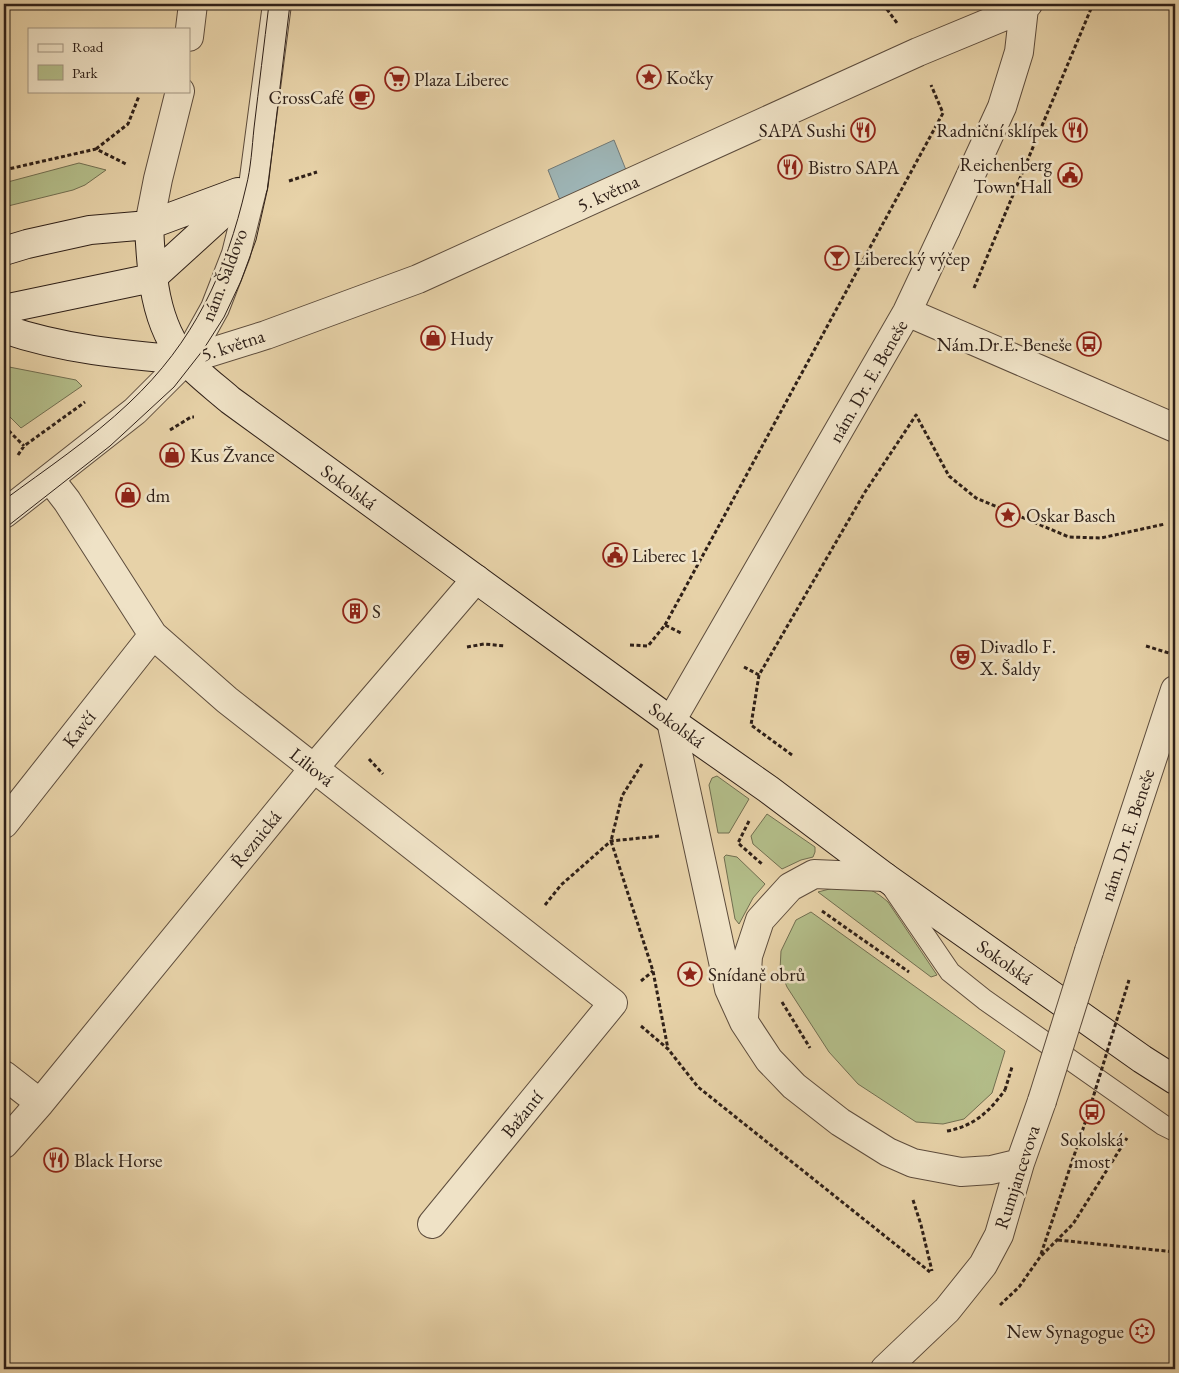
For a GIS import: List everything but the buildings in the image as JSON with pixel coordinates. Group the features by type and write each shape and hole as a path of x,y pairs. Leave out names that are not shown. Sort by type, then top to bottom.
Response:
{"street":[{"path":"190,29 193,4"},
{"name":"nám. Šaldovo","path":"54,484 134,411 186,360 215,308 236,254 253,186 277,4"},
{"path":"907,312 1002,107 1019,52 1026,6"},
{"name":"5. května","path":"186,360 266,335 418,278 918,52 1026,6"},
{"path":"180,92 158,179 149,225 152,278 165,327 186,360"},
{"path":"4,251 90,230 149,225 253,186"},
{"name":"nám. Šaldovo","path":"152,278 253,186"},
{"path":"4,309 152,278"},
{"name":"nám. Dr. E. Beneše","path":"671,721 907,312 1175,428"},
{"path":"4,329 101,352 186,360"},
{"name":"Sokolská","path":"186,360 230,400 671,721 768,789 885,877 1142,1059 1175,1080"},
{"path":"4,514 54,484"},
{"name":"Liliová","path":"54,484 154,635 226,700 613,1003"},
{"name":"Řeznická","path":"4,1144 40,1103 314,768 476,579"},
{"name":"Kavčí","path":"4,824 154,635"},
{"name":"nám. Dr. E. Beneše","path":"1089,951 1175,690"},
{"path":"671,721 729,989 744,1022 769,1060 794,1086 840,1122 888,1152 913,1163 961,1172 991,1170 1020,1163"},
{"path":"744,1022 748,956 760,920 790,887 814,874 885,877"},
{"name":"Rumjancevova","path":"885,1369 947,1310 984,1265 999,1235 1020,1163 1042,1101 1089,951"},
{"name":"Bažantí","path":"432,1224 613,1003"},
{"path":"4,1075 40,1103"}],"lane":[{"path":"885,877 950,972 985,1000 1163,1125 1175,1131"}],"path":[{"path":"974,288 1093,4"},
{"path":"625,645 648,646 665,625 942,113 918,52"},
{"path":"96,149 128,124 141,92"},
{"path":"4,426 24,446 87,400"},
{"path":"168,431 191,417 206,418 230,400"},
{"path":"792,755 751,725 759,676 865,492 916,414 949,476 976,498 1069,537 1101,538 1165,524"},
{"path":"665,625 759,676"},
{"path":"462,648 484,644 514,647"},
{"path":"1146,646 1175,655"},
{"path":"364,755 389,780"},
{"path":"646,758 622,796 611,841 652,971 668,1049"},
{"path":"750,818 738,843 765,867"},
{"path":"524,933 560,885 611,841 664,835"},
{"path":"1040,1257 1088,1114 1129,980"},
{"path":"778,997 813,1051"},
{"path":"613,1003 668,1049 698,1087 933,1274 911,1194"},
{"path":"942,1132 958,1129 980,1118 992,1108 1005,1090"},
{"path":"994,1311 1019,1287 1040,1257 1073,1224 1130,1133"},
{"path":"1057,1240 1175,1252"}],"green space":[{"path":"79,163 106,170 85,185 73,190 4,207 4,183"},
{"path":"4,366 76,380 82,386 21,428 4,411"},
{"path":"717,776 749,799 729,833 718,833 709,785 712,778"},
{"path":"767,814 815,847 813,857 801,860 782,869 753,844 751,836"},
{"path":"726,855 737,857 765,884 753,898 739,924 735,919 724,857"},
{"path":"841,886 866,888 888,902 937,975 931,977 818,892"},
{"path":"811,912 1005,1051 992,1093 964,1119 943,1124 916,1122 858,1084 829,1052 787,987 780,970 781,951 796,920"}],"water":[{"path":"614,140 626,170 560,200 548,170"}],"tram line":[{"path":"4,500 84,441 129,403 172,356 204,304 228,248 248,180 269,4"},
{"path":"4,529 110,446 174,387 203,350 224,317 241,281 256,240 268,187 290,4"}],"place":[{"name":"Kočky","path":"649,77"},
{"name":"Plaza Liberec","path":"397,79"},
{"name":"CrossCafé","path":"362,97"},
{"name":"SAPA Sushi","path":"863,130"},
{"name":"Radniční sklípek","path":"1075,130"},
{"name":"Bistro SAPA","path":"790,167"},
{"name":"Reichenberg Town Hall","path":"1070,175"},
{"name":"Liberecký výčep","path":"837,258"},
{"name":"Hudy","path":"433,338"},
{"name":"Nám.Dr.E. Beneše","path":"1089,344"},
{"name":"Kus Žvance","path":"172,455"},
{"name":"dm","path":"128,495"},
{"name":"Oskar Basch","path":"1008,515"},
{"name":"Liberec 1","path":"615,555"},
{"name":"S","path":"355,611"},
{"name":"Divadlo F. X. Šaldy","path":"963,657"},
{"name":"Snídaně obrů","path":"690,974"},
{"name":"Sokolská most","path":"1092,1112"},
{"name":"Black Horse","path":"56,1160"},
{"name":"New Synagogue","path":"1142,1331"}]}
